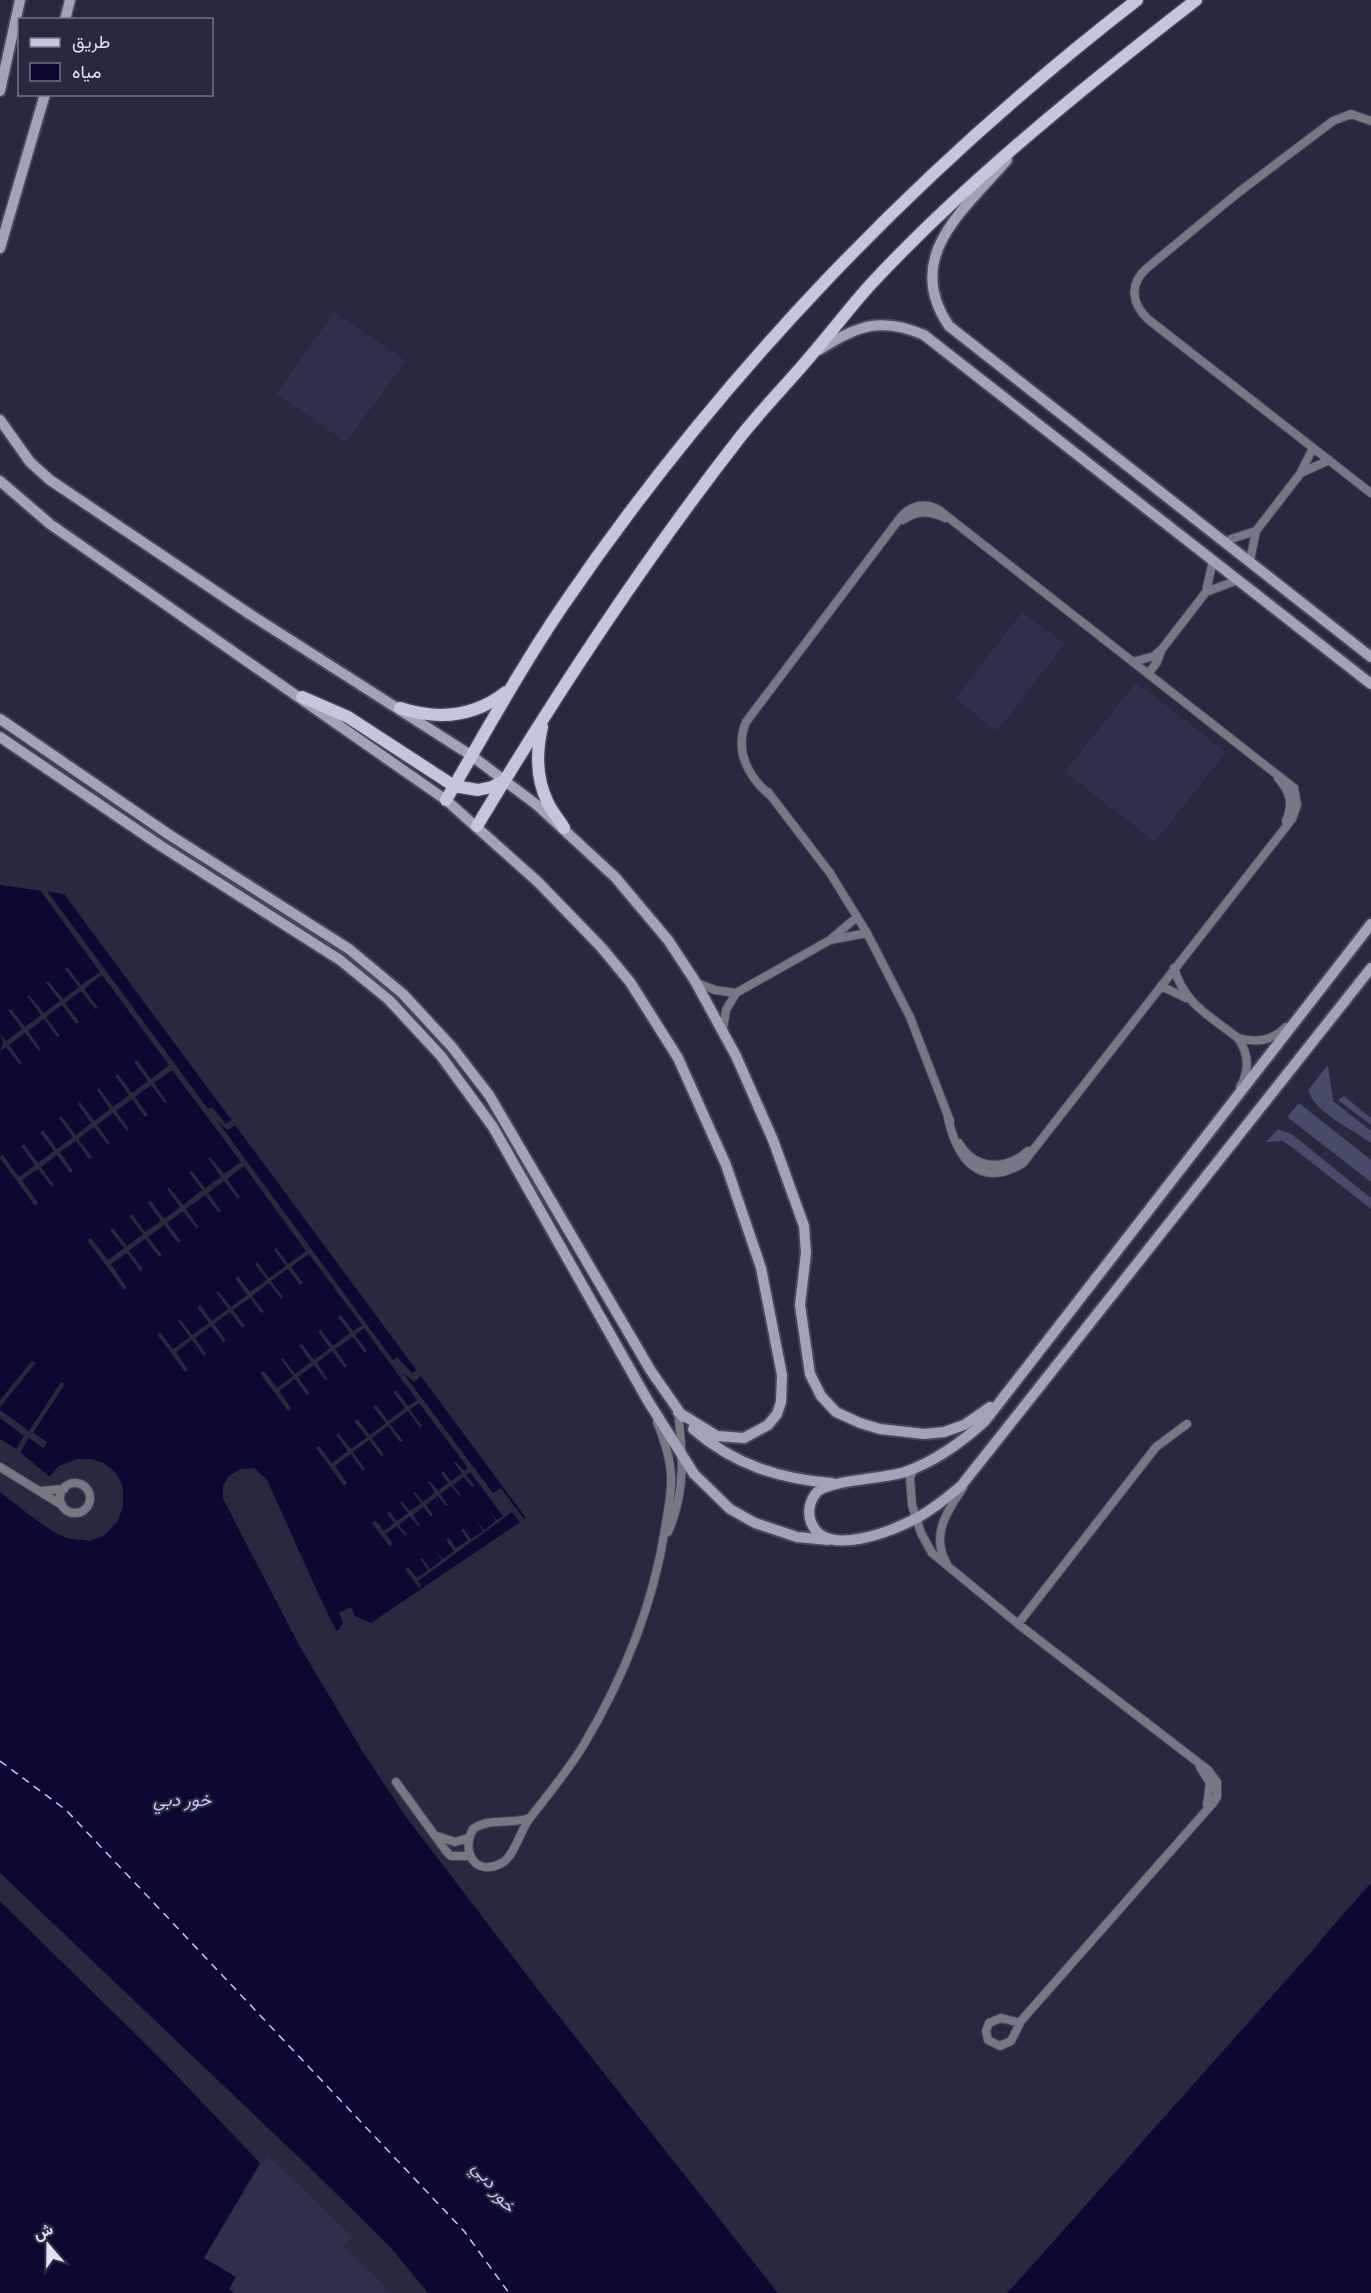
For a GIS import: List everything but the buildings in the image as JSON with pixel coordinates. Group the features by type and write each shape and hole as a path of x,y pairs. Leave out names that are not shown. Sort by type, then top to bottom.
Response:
{"main road":[{"path":"0,91 20,0"},
{"path":"66,18 70,0"},
{"path":"446,800 562,606 634,507 715,406 802,306 960,147 1137,0"},
{"path":"477,826 615,609 709,478 776,393 813,353 841,317 904,250 1017,148 1107,70 1196,0"},
{"path":"0,248 44,96"},
{"path":"1017,148 953,223 936,251 932,283 940,313 961,337 1371,657"},
{"path":"813,353 840,336 867,326 896,326 924,335 1371,684"},
{"path":"0,420 30,462 50,480 248,613 400,708 505,780 564,828 615,877 643,908 695,981 723,1029 762,1111 804,1226 806,1253 800,1305 810,1374 821,1396 836,1412 880,1430 924,1434 944,1432 964,1425 1003,1398"},
{"path":"0,481 24,504"},
{"path":"0,492 24,504 446,800 538,882 602,947 655,1019 702,1106 750,1234 769,1304 782,1375 781,1402 777,1414 757,1433 730,1439 705,1430 678,1412"},
{"path":"400,708 429,715 459,714 487,705 512,688"},
{"path":"302,697 348,717 454,786 478,790 492,787 505,780"},
{"path":"0,719 198,854 349,949 403,994 452,1047 489,1095 651,1371 678,1412 709,1443 747,1465 789,1478 835,1483 880,1478 914,1468 947,1451 967,1437 1003,1398 1371,924"},
{"path":"544,719 538,745 540,781 548,803 564,828"},
{"path":"0,737 180,859 340,960 389,1000 441,1056 494,1127 648,1401 684,1460 705,1486 742,1516 783,1534 830,1540 870,1536 916,1518 945,1500 975,1470 1371,968"},
{"path":"830,1540 814,1529 809,1510 817,1492 835,1483"}],"street":[{"path":"1371,121 1351,114 1333,121 1246,186 1155,261 1140,274 1134,292 1138,308 1149,320 1371,493"},
{"path":"1250,561 1256,531 1300,474 1313,448"},
{"path":"1300,474 1329,460"},
{"path":"923,505 939,510 1133,662 1273,773 1290,796 1291,808 1283,827 1023,1163 1006,1171 987,1171 963,1158 953,1141 948,1118 910,1017 857,917 808,842 754,771 748,753 748,734 757,708 839,596 908,510 923,505"},
{"path":"1226,544 1231,539 1256,531"},
{"path":"1148,674 1157,662 1162,649 1206,592 1213,560"},
{"path":"1206,592 1238,580"},
{"path":"1133,662 1149,658 1162,649"},
{"path":"723,1029 726,1010 736,993 830,940 857,917"},
{"path":"830,940 867,933"},
{"path":"1174,968 1179,984 1188,998"},
{"path":"695,981 715,990 736,993"},
{"path":"1161,986 1188,998 1238,1038 1246,1055 1246,1073 1223,1117"},
{"path":"1238,1038 1258,1041 1277,1035 1317,994"},
{"path":"648,1401 665,1443 671,1475 663,1547"},
{"path":"396,1782 451,1856 470,1856 482,1866 492,1867 503,1863 511,1856 518,1835 582,1748 612,1693 647,1607 663,1547 681,1494 684,1460 678,1412"},
{"path":"1018,1624 1156,1447 1187,1424"},
{"path":"0,1467 62,1505 69,1512 78,1514 86,1509 90,1500 88,1490 80,1484 70,1484 60,1495 62,1505"},
{"path":"914,1468 910,1478 916,1518 932,1553 950,1571 1214,1775 1217,1782 1217,1797 1020,2022 1008,2044 995,2045 988,2040 987,2027 993,2020 1001,2018 1020,2022"},
{"path":"950,1571 942,1553 940,1533 949,1508 975,1470"},
{"path":"40,1491 64,1489"},
{"path":"470,1856 468,1838 473,1829 483,1823 517,1823 530,1818"},
{"path":"433,1833 445,1841 455,1842 468,1838"}],"shaded area":[{"path":"334,312 406,361 346,442 276,394"},
{"path":"1022,612 1065,644 997,731 955,699"},
{"path":"1136,682 1226,752 1155,842 1065,772"},
{"path":"1328,1065 1333,1101 1371,1131 1371,1143 1335,1120 1312,1099 1308,1090"},
{"path":"1344,1096 1371,1118 1371,1125 1338,1100"},
{"path":"1299,1103 1371,1160 1371,1182 1287,1117"},
{"path":"1278,1129 1293,1135 1371,1198 1371,1209 1289,1145 1282,1141 1266,1142"},
{"path":"267,2155 353,2237 344,2247 391,2293 234,2293 229,2289 236,2277 203,2258"}],"water":[{"name":"خور دبي","path":"0,885 64,894 526,1518 371,1623 355,1616 351,1607 339,1613 343,1623 337,1632 267,1480 254,1469 240,1469 223,1486 223,1498 288,1621 357,1741 407,1818 778,2293 428,2293 391,2249 355,2212 0,1873 0,1492 50,1529 77,1540 98,1537 114,1525 119,1516 123,1494 117,1475 91,1459 59,1466 50,1477 0,1439"},
{"path":"1371,1883 1371,2293 1007,2293"},
{"path":"0,1901 159,2057 260,2163 204,2258 236,2277 229,2289 234,2293 0,2293"}],"pier":[{"path":"40,890 47,891 208,1109 212,1107 226,1124 231,1120 235,1125 228,1130 218,1122 393,1360 397,1357 412,1373 417,1370 421,1376 414,1382 403,1373 493,1493 501,1488 524,1519 520,1522 512,1512 418,1581 421,1586 419,1588 405,1569 408,1567 417,1578 428,1570 420,1559 422,1558 430,1569 442,1560 434,1550 443,1559 454,1551 446,1540 449,1538 456,1548 468,1540 461,1530 463,1528 471,1539 483,1531 475,1520 484,1530 496,1521 489,1510 497,1520 503,1516 470,1472 466,1475 474,1485 472,1487 464,1477 453,1485 461,1495 459,1496 451,1486 440,1494 448,1505 446,1506 438,1496 426,1505 433,1515 431,1517 423,1507 413,1515 420,1525 418,1526 410,1516 399,1525 407,1535 405,1536 397,1526 386,1534 393,1544 390,1547 372,1523 376,1521 384,1531 394,1523 387,1513 389,1511 397,1521 408,1513 400,1503 402,1501 410,1511 421,1503 413,1493 415,1492 423,1502 435,1492 428,1482 430,1481 438,1491 448,1483 441,1473 443,1471 451,1481 462,1473 454,1463 456,1462 464,1471 468,1468 419,1403 410,1410 422,1426 420,1428 408,1411 390,1424 403,1441 400,1442 388,1426 372,1438 384,1455 381,1456 369,1440 353,1452 365,1469 363,1471 351,1454 335,1466 347,1483 344,1486 316,1448 319,1446 332,1463 348,1451 336,1435 338,1433 351,1449 367,1437 354,1421 357,1419 370,1435 386,1423 373,1407 376,1405 388,1421 405,1408 393,1392 396,1390 408,1406 417,1400 364,1328 355,1335 367,1351 365,1353 353,1337 335,1349 347,1366 345,1368 332,1351 317,1363 328,1380 326,1381 314,1365 298,1377 310,1394 307,1395 295,1379 279,1391 292,1409 288,1411 260,1373 264,1371 277,1388 293,1376 281,1359 283,1358 295,1374 311,1362 299,1345 302,1344 314,1360 330,1348 318,1332 321,1330 333,1346 350,1333 338,1317 341,1315 353,1331 362,1325 309,1254 291,1267 303,1283 300,1285 288,1269 271,1281 283,1297 281,1299 269,1283 252,1296 264,1312 261,1313 250,1298 233,1310 245,1326 242,1328 230,1312 214,1324 226,1340 223,1342 211,1326 195,1338 206,1354 204,1356 192,1340 176,1352 188,1370 185,1372 157,1334 160,1332 173,1349 190,1337 178,1321 180,1319 192,1335 209,1323 197,1307 200,1305 212,1321 228,1309 216,1292 218,1291 231,1307 247,1295 235,1278 238,1276 250,1292 267,1280 255,1264 257,1262 269,1278 286,1266 274,1250 276,1248 288,1264 306,1251 244,1166 227,1179 240,1197 238,1199 224,1181 208,1193 221,1211 219,1213 205,1195 186,1209 199,1228 197,1229 183,1211 167,1223 181,1241 178,1243 164,1225 148,1237 162,1255 159,1257 145,1239 129,1251 143,1269 140,1271 127,1253 111,1264 127,1288 124,1290 87,1240 91,1238 108,1260 124,1248 110,1230 113,1228 127,1246 143,1234 129,1216 132,1214 145,1232 161,1221 148,1203 151,1201 164,1219 180,1207 167,1189 169,1187 183,1205 202,1190 189,1172 192,1171 205,1188 221,1177 208,1158 210,1157 224,1174 241,1162 172,1070 154,1083 167,1102 165,1103 151,1085 135,1097 148,1115 145,1117 132,1099 116,1111 129,1129 127,1131 113,1113 97,1125 110,1143 108,1145 94,1127 78,1139 92,1157 89,1159 76,1141 60,1152 73,1171 70,1173 57,1155 41,1167 54,1185 52,1187 38,1169 22,1180 38,1203 35,1206 0,1158 2,1154 19,1177 35,1165 21,1146 24,1144 38,1163 54,1151 40,1132 43,1130 57,1149 73,1137 59,1118 61,1116 76,1135 91,1123 78,1104 80,1102 94,1121 110,1109 97,1090 99,1088 113,1107 129,1095 115,1076 118,1074 132,1093 148,1081 134,1062 137,1060 151,1079 169,1065 102,975 84,989 98,1008 95,1009 81,991 65,1003 79,1022 76,1024 62,1005 46,1017 60,1036 57,1037 44,1019 28,1031 41,1050 39,1051 25,1033 9,1045 22,1063 20,1065 6,1047 0,1051 3,1043 0,1033 6,1041 22,1029 8,1010 11,1009 25,1027 41,1015 27,996 29,995 44,1013 60,1001 46,983 48,981 63,999 79,987 65,969 67,967 81,985 100,972"},
{"path":"32,1361 36,1363 0,1407 0,1400"},
{"path":"61,1382 65,1384 33,1433 47,1442 43,1448 29,1438 20,1452 49,1477 59,1466 77,1459 91,1459 104,1463 116,1473 123,1489 123,1507 117,1522 105,1535 90,1541 64,1537 0,1492 0,1489 65,1534 89,1537 103,1532 115,1520 120,1507 120,1490 114,1475 103,1466 90,1462 78,1462 61,1468 49,1480 0,1443 0,1439 16,1449 24,1436 0,1418 0,1410 29,1431"},
{"path":"254,1468 267,1480 335,1631 341,1629 343,1623 343,1631 338,1635 332,1632 265,1482 253,1472 241,1472 231,1478 226,1486 226,1498 303,1646 362,1746 430,1846 781,2293 778,2293 539,1991 407,1818 361,1749 300,1647 223,1498 223,1486 229,1476 240,1469"},
{"path":"0,1873 309,2167 391,2248 428,2293 424,2293 389,2251 353,2214 59,1936 0,1876"},
{"path":"1371,1880 1312,1951 1036,2261 1007,2293 1004,2293"},
{"path":"0,1898 161,2055 262,2161 263,2165 159,2057 0,1901"}],"ferry route":[{"path":"0,1761 66,1810 464,2231 509,2293"}]}
